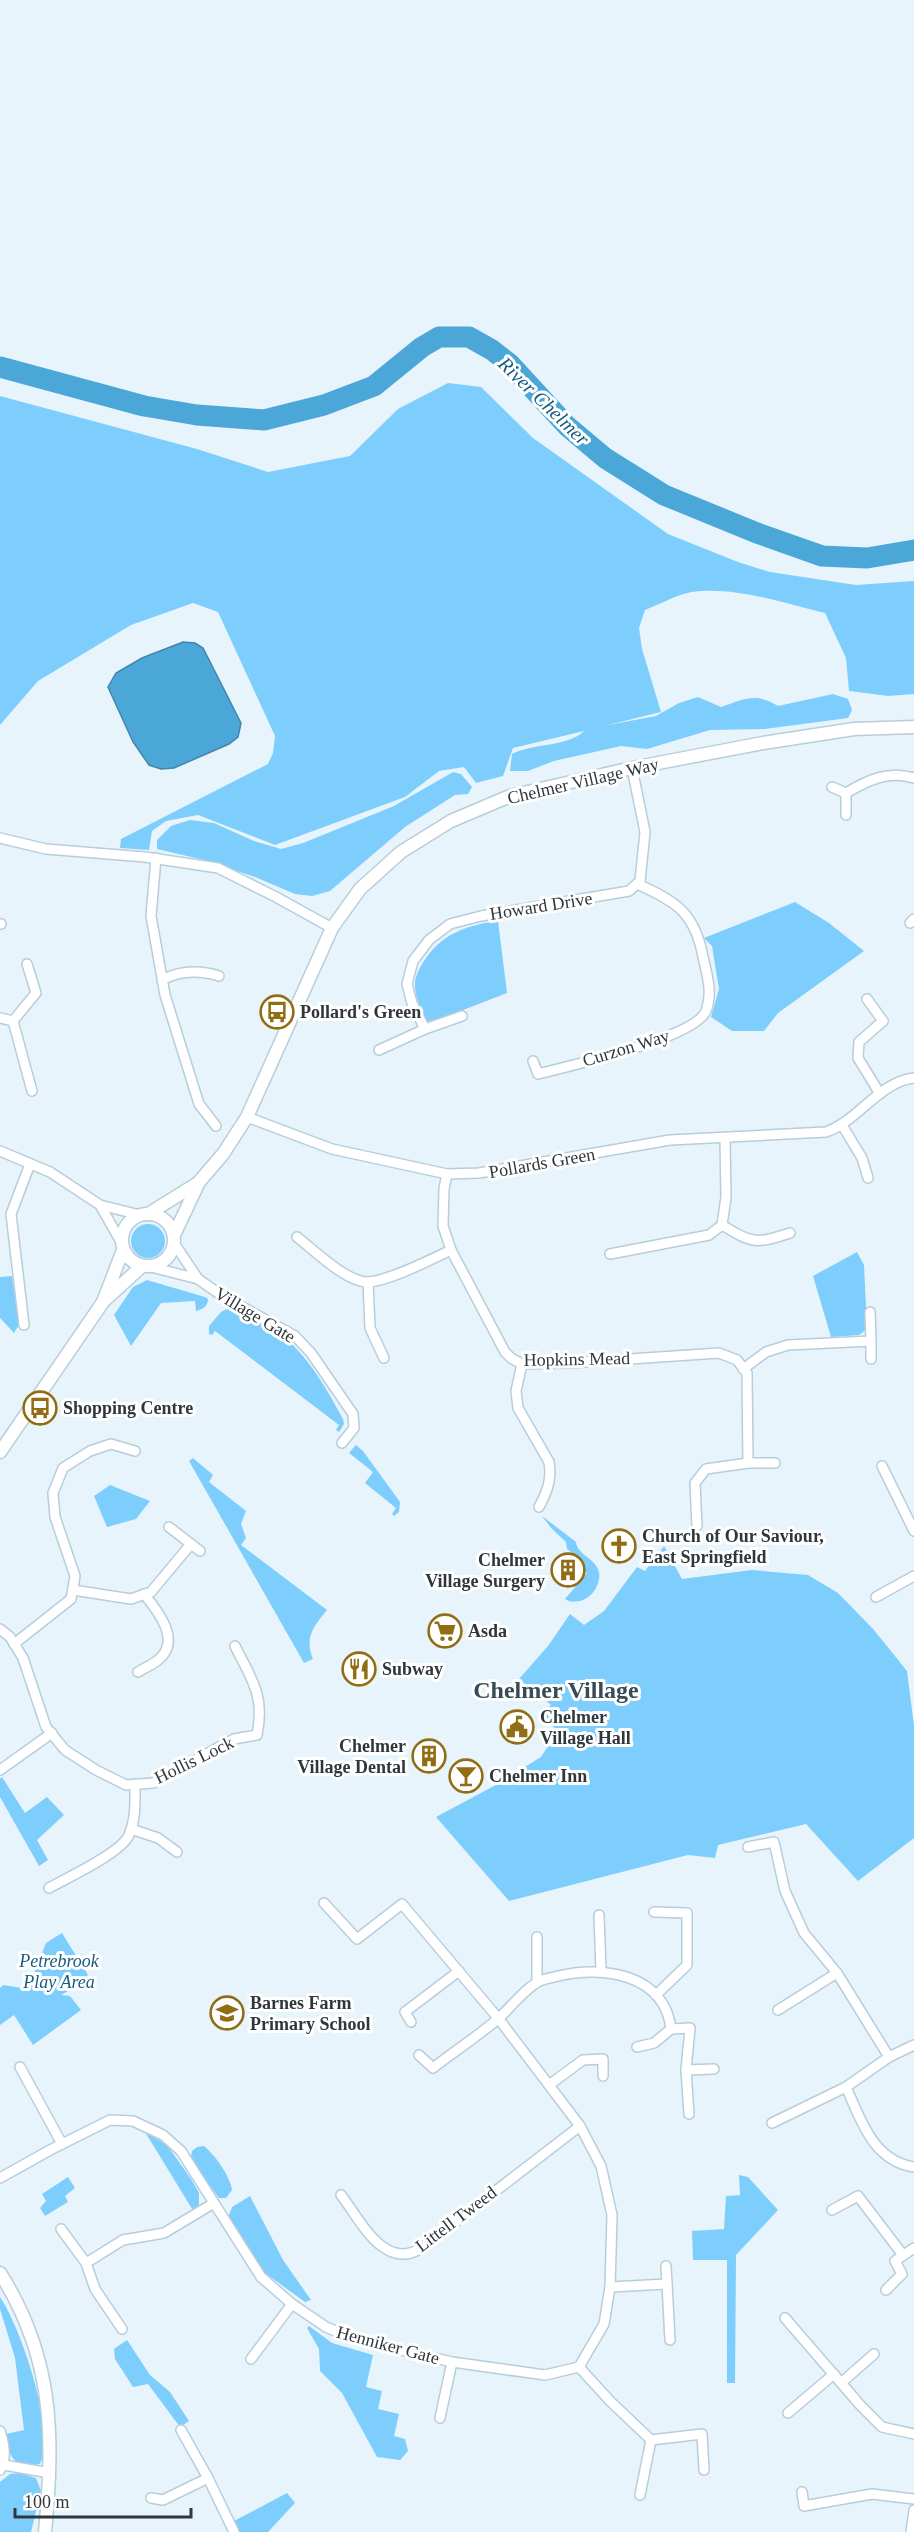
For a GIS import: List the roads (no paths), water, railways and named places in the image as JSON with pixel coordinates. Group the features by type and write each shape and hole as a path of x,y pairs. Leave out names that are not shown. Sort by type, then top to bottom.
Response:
{"street":[{"name":"Chelmer Village Way","path":"103,1302 147,1267 167,1259 199,1182 223,1154 247,1117 332,928 360,889 401,852 451,821 510,796 632,768 763,742 854,729 914,727"},
{"path":"632,768 645,832 644,858 640,881 637,884"},
{"path":"846,793 868,780 893,774 914,778"},
{"path":"832,787 846,793"},
{"path":"846,793 846,816"},
{"path":"0,838 46,849 156,858 218,868 332,928"},
{"path":"156,858 151,916 162,980 199,1104 216,1126"},
{"name":"Howard Drive","path":"425,1029 412,1003 407,984 413,961 418,954 429,940 450,924 481,916 629,891 637,884"},
{"name":"Curzon Way","path":"533,1060 538,1074 668,1037 690,1027 706,1013 710,991 697,931 684,911 663,896 637,884"},
{"path":"13,1021 36,993 27,964"},
{"path":"162,980 181,972 200,970 219,976"},
{"path":"867,999 883,1021 859,1042 858,1058 880,1094"},
{"path":"379,1050 425,1029 462,1016"},
{"path":"0,1018 13,1021"},
{"path":"13,1021 32,1091"},
{"name":"Pollards Green","path":"247,1117 332,1149 447,1174 479,1173 670,1140 813,1135 842,1125 880,1094 907,1079 914,1078"},
{"path":"842,1125 862,1158 868,1178"},
{"path":"610,1254 709,1235 722,1226 726,1197 725,1139"},
{"path":"0,1151 50,1172 100,1205 164,1220 174,1239"},
{"path":"24,1325 11,1214 30,1164"},
{"name":"Hopkins Mead","path":"447,1174 444,1189 443,1226 452,1250 505,1352 511,1358 522,1364 570,1363 719,1353 737,1360 743,1369"},
{"name":"Chelmer Village Way","path":"0,1452 103,1302 122,1246 126,1226 199,1182"},
{"path":"100,1205 128,1257 147,1267"},
{"path":"722,1226 747,1240 764,1241 790,1233"},
{"path":"297,1236 352,1278 368,1282 411,1268 452,1250"},
{"name":"Village Gate","path":"174,1239 198,1279"},
{"name":"Village Gate","path":"147,1267 198,1279 221,1295 278,1324 295,1336 311,1353 353,1414 354,1428 342,1443"},
{"path":"368,1282 370,1328 384,1358"},
{"path":"870,1312 871,1359"},
{"path":"748,1463 747,1373 743,1369 766,1352 788,1345 871,1341"},
{"path":"522,1364 516,1391 518,1408 549,1462 551,1471 548,1491 539,1507"},
{"path":"14,1644 71,1599 75,1575 55,1517 53,1493 63,1468 90,1450 111,1444 135,1451"},
{"path":"697,1526 694,1483 706,1469 748,1463 775,1463"},
{"path":"882,1466 914,1532"},
{"path":"169,1527 201,1551"},
{"path":"73,1590 131,1599 151,1592 191,1544"},
{"path":"876,1597 914,1576"},
{"path":"138,1672 160,1659 168,1645 167,1629 144,1594"},
{"name":"Hollis Lock","path":"0,1629 23,1658 46,1727 65,1750 96,1770 126,1785 153,1783 234,1739 256,1735 261,1716 258,1694 235,1646"},
{"path":"0,1770 52,1733"},
{"path":"49,1888 110,1854 129,1836 135,1811 135,1784"},
{"path":"130,1828 158,1838 177,1852"},
{"path":"748,1847 774,1842 785,1891 804,1933 837,1973 889,2057"},
{"path":"324,1903 357,1939 402,1905 498,2018 580,2126 601,2166 612,2214 610,2287 604,2324 579,2367 610,2401 651,2440"},
{"path":"654,1912 687,1913 687,1965 656,1995"},
{"path":"599,1915 601,1971"},
{"path":"537,1937 537,1982"},
{"path":"411,2022 405,2012 459,1971"},
{"path":"419,2055 433,2068 498,2018 537,1982 578,1971 601,1971 637,1980 656,1995 669,2013 671,2029"},
{"path":"778,2010 837,1973"},
{"path":"637,2047 654,2043 671,2029 690,2028 686,2070 689,2114"},
{"path":"772,2123 846,2087 889,2057 914,2045"},
{"path":"549,2085 582,2060 603,2059 603,2076"},
{"path":"20,2067 62,2144"},
{"path":"686,2070 714,2069"},
{"path":"846,2087 870,2140 897,2165 914,2167"},
{"name":"Henniker Gate","path":"0,2178 110,2120 133,2121 163,2135 181,2151 261,2277 292,2304 326,2327 354,2339 452,2362 545,2374 579,2367"},
{"name":"Littell Tweed","path":"341,2195 380,2245 397,2255 406,2255 423,2247 580,2126"},
{"path":"832,2210 858,2196 903,2255"},
{"path":"86,2263 123,2240 164,2233 214,2203"},
{"path":"61,2229 71,2247 86,2263 96,2289 122,2329"},
{"path":"886,2290 902,2274 895,2261 914,2248"},
{"path":"666,2266 670,2340"},
{"path":"0,2273 23,2317 37,2352 49,2414 50,2473 45,2532"},
{"path":"610,2287 667,2284"},
{"path":"251,2359 292,2304"},
{"path":"785,2318 882,2427 914,2434"},
{"path":"841,2383 874,2354"},
{"path":"440,2418 452,2362"},
{"path":"788,2412 834,2374"},
{"path":"181,2430 208,2478 234,2532"},
{"path":"0,2431 2,2468 50,2473"},
{"path":"651,2440 702,2434 704,2470"},
{"path":"640,2495 651,2440"},
{"path":"150,2498 163,2500 208,2478"},
{"path":"802,2492 804,2506 872,2494 914,2499"},
{"path":"911,2532 914,2510"}],"waterway":[{"name":"River Chelmer","path":"0,367 144,406 197,415 264,420 324,405 374,386 422,347 439,337 469,337 510,364 567,426 605,458 664,495 757,533 822,556 867,558 914,550"}],"place":[{"name":"Pollard's Green","path":"277,1012"},
{"name":"Shopping Centre","path":"40,1408"},
{"name":"Church of Our Saviour, East Springfield","path":"619,1546"},
{"name":"Chelmer Village Surgery","path":"568,1570"},
{"name":"Asda","path":"445,1631"},
{"name":"Subway","path":"359,1669"},
{"name":"Chelmer Village Hall","path":"517,1727"},
{"name":"Chelmer Village Dental","path":"429,1756"},
{"name":"Chelmer Inn","path":"466,1776"},
{"name":"Barnes Farm Primary School","path":"227,2013"}],"district":[{"name":"Chelmer Village","path":"556,1690"}],"park label":[{"name":"Petrebrook Play Area","path":"59,1971"}]}
